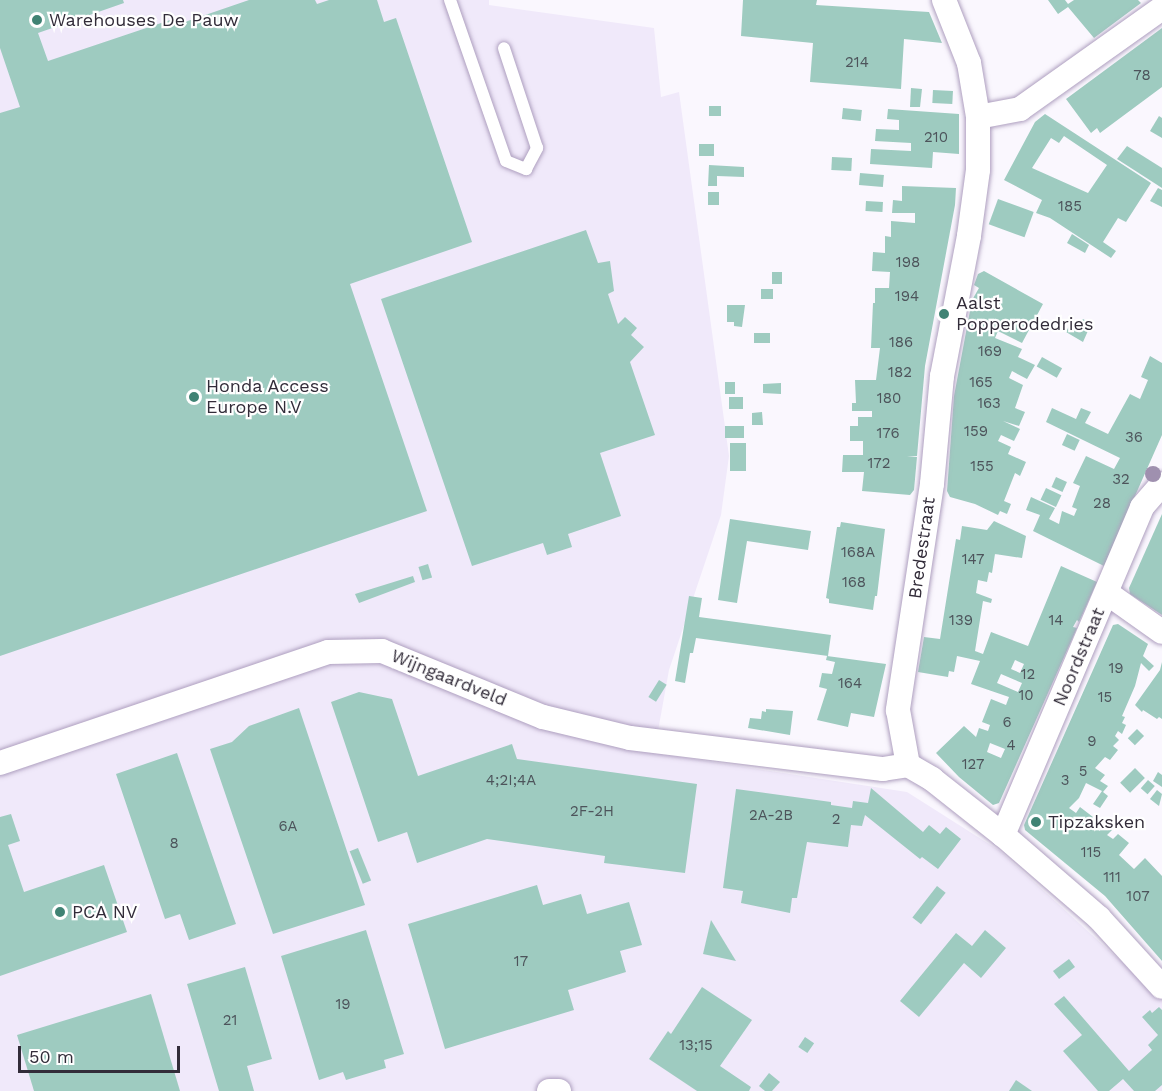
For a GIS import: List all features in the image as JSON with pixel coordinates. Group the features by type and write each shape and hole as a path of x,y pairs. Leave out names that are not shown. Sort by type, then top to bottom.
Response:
{"street":[{"name":"Bredestraat","path":"908,765 898,710 932,484 942,376 969,236 978,170 978,117 969,63 944,0"},
{"path":"978,117 1020,110 1162,8"},
{"name":"Noordstraat","path":"1003,835 1142,507 1162,484"},
{"path":"1107,593 1162,632"},
{"name":"Wijngaardveld","path":"0,763 327,652 382,651 543,717 630,738 883,769 908,765"},
{"path":"908,765 932,779 1003,835 1099,918 1162,987"},
{"path":"549,1091 559,1091"}],"lane":[{"path":"450,0 506,161 526,169 537,148 504,48"}],"shaded area":[{"path":"0,0 489,0 489,5 654,28 661,97 679,92 729,456 721,515 669,670 654,753 907,792 1000,851 1162,999 1162,1091 0,1091"}],"building":[{"name":"Honda Access Europe N.V","path":"0,0 123,0 124,3 38,33 48,61 176,18 179,24 249,0 315,0 317,4 329,0 377,0 384,22 396,18 472,242 350,284 427,511 0,656 0,113 20,107 0,48"},
{"path":"743,0 817,0 816,5 929,12 942,43 904,39 901,89 810,82 813,43 741,36"},
{"path":"1048,0 1065,0 1068,4 1074,0 1138,0 1141,3 1094,38 1068,7 1058,14"},
{"path":"1162,28 1162,87 1100,133 1097,128 1091,133 1066,99"},
{"path":"911,88 922,89 920,107 910,107"},
{"path":"933,90 953,91 952,104 932,103"},
{"path":"709,106 721,106 721,116 709,116"},
{"path":"843,108 862,110 861,121 842,119"},
{"path":"888,109 959,114 959,154 933,152 932,168 870,164 871,149 911,151 911,143 875,141 876,129 899,130 899,120 887,119"},
{"path":"1045,114 1151,183 1126,222 1118,218 1103,242 1116,251 1111,258 1050,218 1036,213 1042,200 1004,180 1035,122","holes":["1064,136 1107,165 1088,193 1032,168 1051,138 1059,143"]},
{"path":"1159,116 1162,118 1162,138 1150,131"},
{"path":"699,144 714,144 714,156 699,156"},
{"path":"1127,146 1162,168 1162,188 1117,159"},
{"path":"832,157 852,158 851,171 831,170"},
{"path":"709,165 744,167 744,177 717,176 717,186 708,186"},
{"path":"860,173 884,175 883,187 859,185"},
{"path":"902,186 956,188 955,205 925,366 917,456 907,456 917,457 914,490 910,495 862,491 864,472 842,472 843,455 863,455 863,441 850,441 850,426 858,426 858,417 872,417 872,411 852,411 852,403 856,403 855,380 876,380 880,348 871,348 875,288 889,288 890,272 872,271 873,252 885,253 885,236 891,237 891,221 915,223 915,213 892,213 893,200 902,201"},
{"path":"1158,188 1162,190 1162,207 1150,201"},
{"path":"708,192 719,192 719,205 708,205"},
{"path":"998,199 1034,212 1024,237 989,224"},
{"path":"866,201 883,202 882,212 865,211"},
{"path":"586,230 598,263 610,261 614,291 608,294 618,324 625,317 637,328 631,335 644,347 630,362 655,435 600,453 621,516 568,534 572,547 547,555 543,543 472,566 381,299"},
{"path":"1072,234 1089,245 1085,253 1067,243"},
{"path":"984,271 1043,304 1022,343 998,331 995,338 1022,349 1018,357 1035,365 1027,379 1012,371 1009,378 1023,385 1015,408 1025,412 1019,426 1003,421 1020,429 1014,441 1001,435 998,441 1011,447 1008,454 1026,462 1020,476 1015,473 1004,501 1011,504 1007,514 1000,511 998,515 975,504 950,497 947,491 954,396 972,300 979,288 974,285 978,274"},
{"path":"772,272 782,272 782,284 772,284"},
{"path":"761,289 773,289 773,299 761,299"},
{"path":"727,305 745,305 742,327 734,326 734,322 727,322"},
{"path":"1083,319 1091,324 1083,342 1066,332 1072,320 1080,324"},
{"path":"754,333 770,333 770,343 754,343"},
{"path":"1150,356 1162,363 1162,435 1104,566 1033,531 1040,515 1026,510 1031,497 1055,508 1049,519 1059,524 1062,511 1074,516 1077,509 1072,507 1080,486 1073,483 1086,456 1114,469 1120,458 1046,422 1052,408 1076,419 1081,408 1091,412 1085,423 1108,434 1130,394 1140,399 1148,380 1141,377"},
{"path":"1042,357 1062,368 1057,378 1037,367"},
{"path":"725,382 735,382 735,394 725,394"},
{"path":"781,383 781,394 763,393 763,384"},
{"path":"729,397 743,397 743,409 729,409"},
{"path":"762,412 763,425 752,425 752,413"},
{"path":"725,426 744,426 744,438 725,438"},
{"path":"1067,434 1080,440 1075,451 1062,445"},
{"path":"730,443 746,443 746,471 730,471"},
{"path":"1056,477 1067,482 1062,492 1052,487"},
{"path":"1046,488 1061,495 1056,507 1041,500"},
{"path":"1162,514 1162,615 1130,594 1129,588"},
{"path":"730,519 811,531 808,550 747,541 737,603 718,600"},
{"path":"994,521 1026,536 1022,558 995,554 992,573 989,572 987,582 978,580 976,593 992,599 991,603 983,601 975,651 983,654 991,632 1028,646 1061,566 1097,582 1079,622 1077,620 1073,627 1077,628 999,803 993,805 959,777 936,753 964,726 976,737 979,728 988,731 990,725 982,722 991,699 1006,705 1009,697 971,684 980,661 957,656 954,672 949,671 948,677 918,672 924,637 940,639 956,539 960,540 962,526 987,530","holes":["1015,660 1024,664 1020,673 1011,669","1001,674 1022,683 1018,692 997,683","990,743 1005,749 1001,758 987,752"]},
{"path":"841,522 885,529 877,596 875,596 873,610 829,603 829,599 826,598 837,527 840,527"},
{"path":"428,564 432,577 423,580 418,567"},
{"path":"413,576 415,582 359,603 355,594"},
{"path":"689,596 702,598 699,617 831,635 828,656 696,638 693,653 690,653 685,683 675,681"},
{"path":"1118,624 1148,644 1143,656 1154,666 1149,671 1141,663 1135,686 1122,716 1125,717 1122,723 1126,725 1122,734 1118,731 1115,736 1119,740 1113,746 1118,750 1110,760 1105,757 1095,768 1105,775 1100,781 1108,786 1103,792 1108,796 1100,808 1093,804 1102,791 1086,783 1079,798 1069,808 1076,813 1080,807 1093,817 1088,822 1100,831 1106,823 1112,830 1107,835 1113,839 1118,834 1129,843 1119,855 1134,869 1145,858 1162,876 1162,961 1105,896 1025,830 1024,825 1113,625"},
{"path":"827,656 886,664 874,717 851,713 848,727 817,720 827,689 819,687 822,673 832,674 835,662 826,660"},
{"path":"1162,662 1162,719 1159,717 1157,719 1143,710 1142,712 1135,705 1160,670"},
{"path":"659,680 667,685 656,702 648,697"},
{"path":"359,692 392,699 418,776 512,744 517,759 697,784 685,873 604,863 605,856 487,839 417,863 407,832 378,842 331,702"},
{"path":"299,708 365,905 273,934 210,749 232,742 249,726"},
{"path":"766,709 793,711 790,735 748,728 750,718 761,719 762,711 766,712"},
{"path":"1137,729 1144,736 1135,745 1128,738"},
{"path":"177,753 236,924 189,940 180,914 165,919 116,774"},
{"path":"1135,768 1145,778 1130,793 1120,783"},
{"path":"1158,772 1162,775 1162,787 1153,781"},
{"path":"1148,780 1155,786 1148,794 1141,788"},
{"path":"871,788 923,832 929,825 940,834 946,827 961,839 938,869 922,857 920,859 865,815 862,826 851,825 848,847 807,842 797,898 792,898 790,913 741,903 743,891 723,888 736,789 831,802 831,805 852,808 853,801 868,803"},
{"path":"1157,790 1162,794 1159,806 1150,799"},
{"name":"PCA NV","path":"11,814 20,841 8,845 24,892 104,865 127,932 0,976 0,817"},
{"path":"358,848 371,880 363,884 350,851"},
{"path":"537,885 543,905 581,894 587,914 629,902 642,945 620,951 626,972 568,990 574,1010 445,1049 408,924"},
{"path":"937,886 946,893 921,924 912,918"},
{"path":"711,920 736,961 703,954"},
{"path":"366,930 404,1054 384,1060 386,1068 346,1080 343,1072 319,1080 281,956"},
{"path":"985,930 1006,948 981,978 964,963 919,1017 900,1001 956,933 972,946"},
{"path":"1069,959 1075,967 1059,979 1053,971"},
{"path":"245,967 272,1059 247,1066 254,1091 219,1091 187,984"},
{"path":"702,987 752,1020 720,1066 751,1087 749,1091 697,1091 649,1059 668,1031 671,1034"},
{"path":"151,994 180,1091 34,1091 17,1035"},
{"path":"1064,996 1129,1071 1152,1050 1148,1045 1158,1035 1142,1017 1150,1010 1152,1013 1159,1007 1162,1010 1162,1085 1155,1091 1134,1091 1123,1079 1109,1091 1098,1091 1063,1051 1082,1035 1054,1004"},
{"path":"805,1037 814,1043 807,1053 798,1047"},
{"path":"769,1073 780,1082 772,1091 765,1091 759,1086"},
{"path":"1016,1080 1032,1091 1009,1091"}],"place":[{"name":"Warehouses De Pauw","path":"37,20"},
{"name":"Aalst Popperodedries","path":"944,314"},
{"name":"Honda Access Europe N.V","path":"194,397"},
{"name":"Tipzaksken","path":"1036,822"},
{"name":"PCA NV","path":"60,912"}]}
